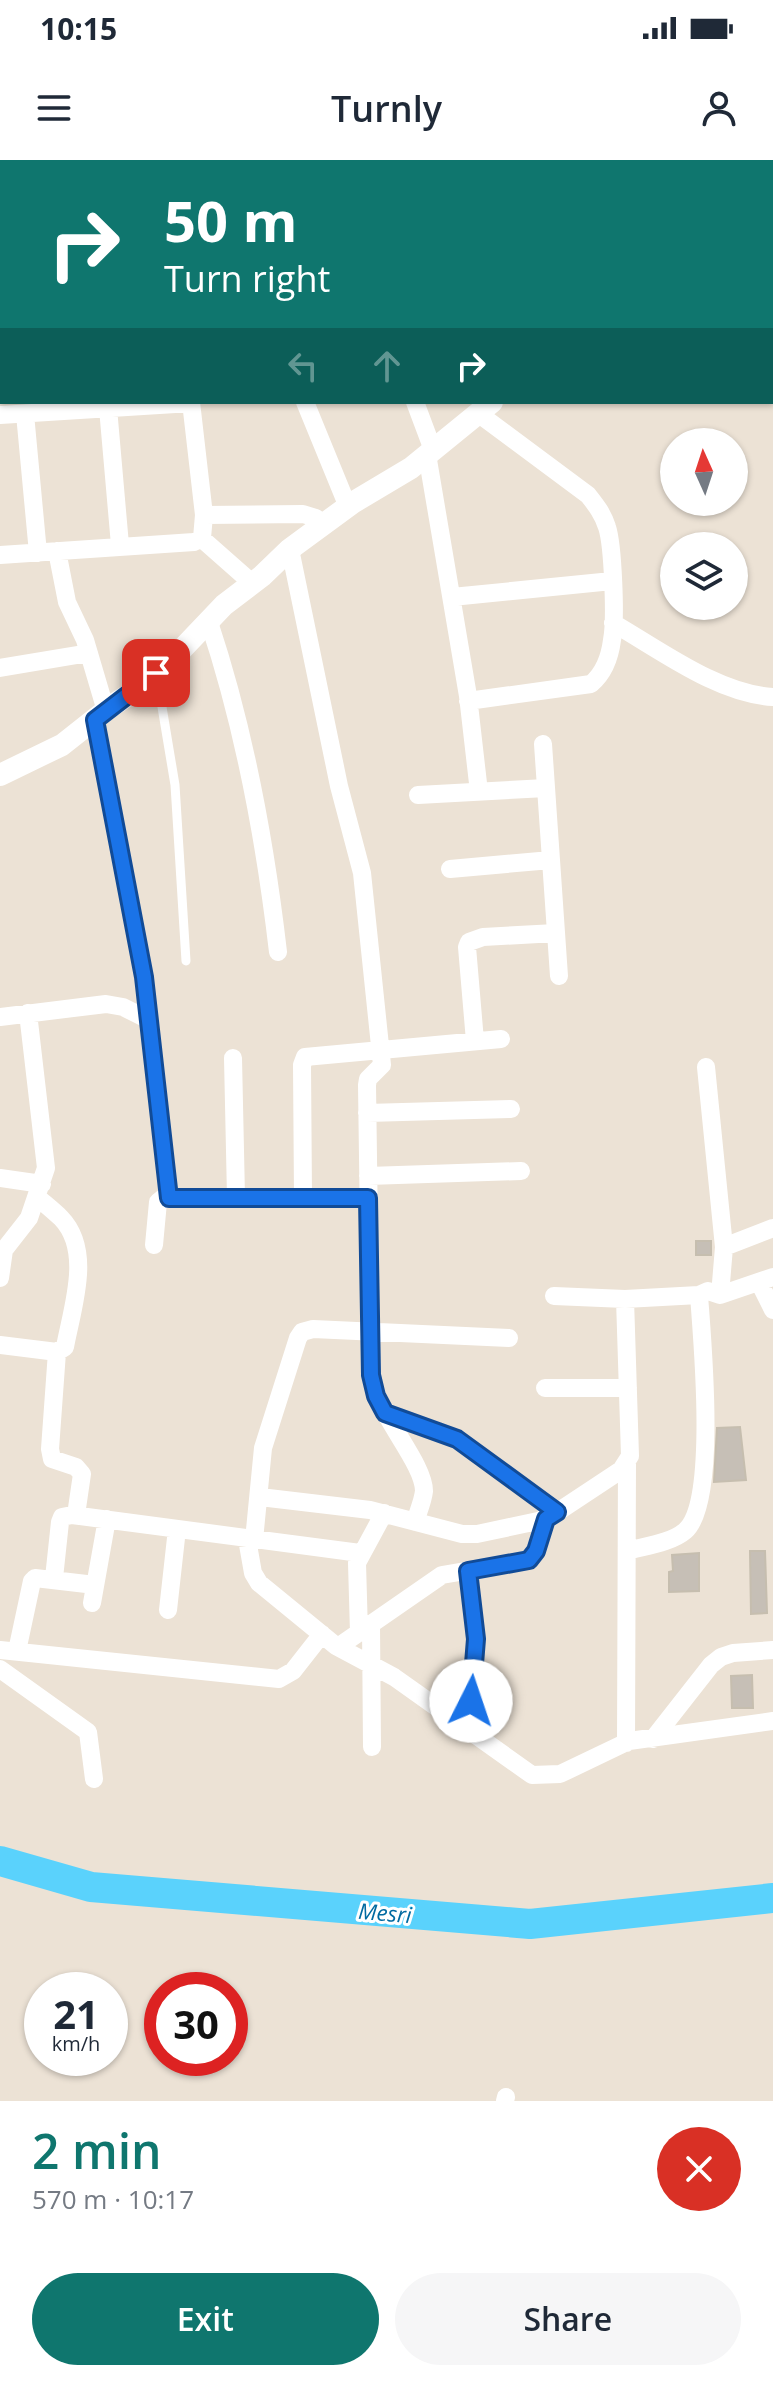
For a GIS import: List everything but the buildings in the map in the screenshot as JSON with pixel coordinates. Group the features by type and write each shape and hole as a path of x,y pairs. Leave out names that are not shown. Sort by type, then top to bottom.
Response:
{"street":[{"path":"0,415 25,414 45,407 142,404"},
{"path":"0,555 194,542 201,538 204,515 191,404"},
{"path":"306,404 348,507"},
{"path":"416,404 430,452 479,792"},
{"path":"99,407 120,545"},
{"path":"0,775 62,745 156,673 224,605 290,549 348,507 411,468 485,408 588,495 601,512 608,530 613,637 608,658 599,677 591,684 468,701"},
{"path":"25,414 38,553"},
{"path":"204,515 303,514 316,518 324,526"},
{"path":"201,538 252,583"},
{"path":"290,549 339,786 362,873 381,1049 381,1068 368,1079 367,1085 372,1386 424,1486 415,1522"},
{"path":"57,551 67,602 80,625 89,653 101,715 144,977 169,1198"},
{"path":"452,597 612,581"},
{"path":"209,622 229,681 246,748 269,875 278,952"},
{"path":"613,623 713,681 741,692 773,697"},
{"path":"0,668 89,653"},
{"path":"543,744 559,976"},
{"path":"418,795 546,788"},
{"path":"450,869 551,860"},
{"path":"475,1041 469,942 483,937 556,933"},
{"path":"0,1017 106,1004 123,1007 149,1020"},
{"path":"0,1278 4,1250 26,1224 46,1168 28,1013"},
{"path":"303,1197 302,1061 310,1055 501,1039"},
{"path":"233,1058 236,1197"},
{"path":"706,1067 724,1247 720,1295"},
{"path":"367,1113 511,1109"},
{"path":"368,1176 521,1171"},
{"path":"0,1178 40,1191 70,1230 78,1259 65,1347 57,1352 0,1345"},
{"path":"154,1245 158,1202 169,1198 368,1198"},
{"path":"724,1247 773,1228"},
{"path":"554,1296 625,1299 699,1295 708,1291 720,1295 766,1279 773,1310"},
{"path":"627,1551 684,1532 691,1524 702,1488 706,1403 699,1295"},
{"path":"625,1299 631,1447 627,1462 626,1743"},
{"path":"509,1338 313,1329 302,1332 263,1448 260,1497 251,1540 255,1579 338,1647 394,1677 521,1769 542,1776 560,1774 626,1743 773,1721"},
{"path":"57,1352 50,1456 76,1467 82,1474 76,1515"},
{"path":"545,1388 628,1388"},
{"path":"385,1413 457,1439 552,1515"},
{"path":"260,1497 384,1513 469,1535 552,1515 621,1470 627,1462"},
{"path":"372,1747 373,1666 356,1571 360,1553 384,1513"},
{"path":"54,1578 60,1522 66,1515 360,1553"},
{"path":"338,1647 438,1578 529,1560 552,1515"},
{"path":"107,1519 93,1594 54,1578 40,1577 32,1581 8,1650 279,1679 293,1671 322,1634"},
{"path":"168,1610 177,1529"},
{"path":"468,1571 476,1639 469,1732"},
{"path":"653,1739 711,1665 721,1657 773,1650"},
{"path":"0,1669 88,1732 94,1779"}],"lane":[{"path":"156,673 175,785 186,961"}],"waterway":[{"name":"Mesri","path":"0,1861 91,1887 530,1924 773,1898"}],"route":[{"path":"156,673 95,720 144,977 169,1198 368,1198 371,1375 372,1386 385,1413 457,1439 557,1512 546,1519 536,1551 529,1560 468,1571 476,1639 471,1701"}]}
